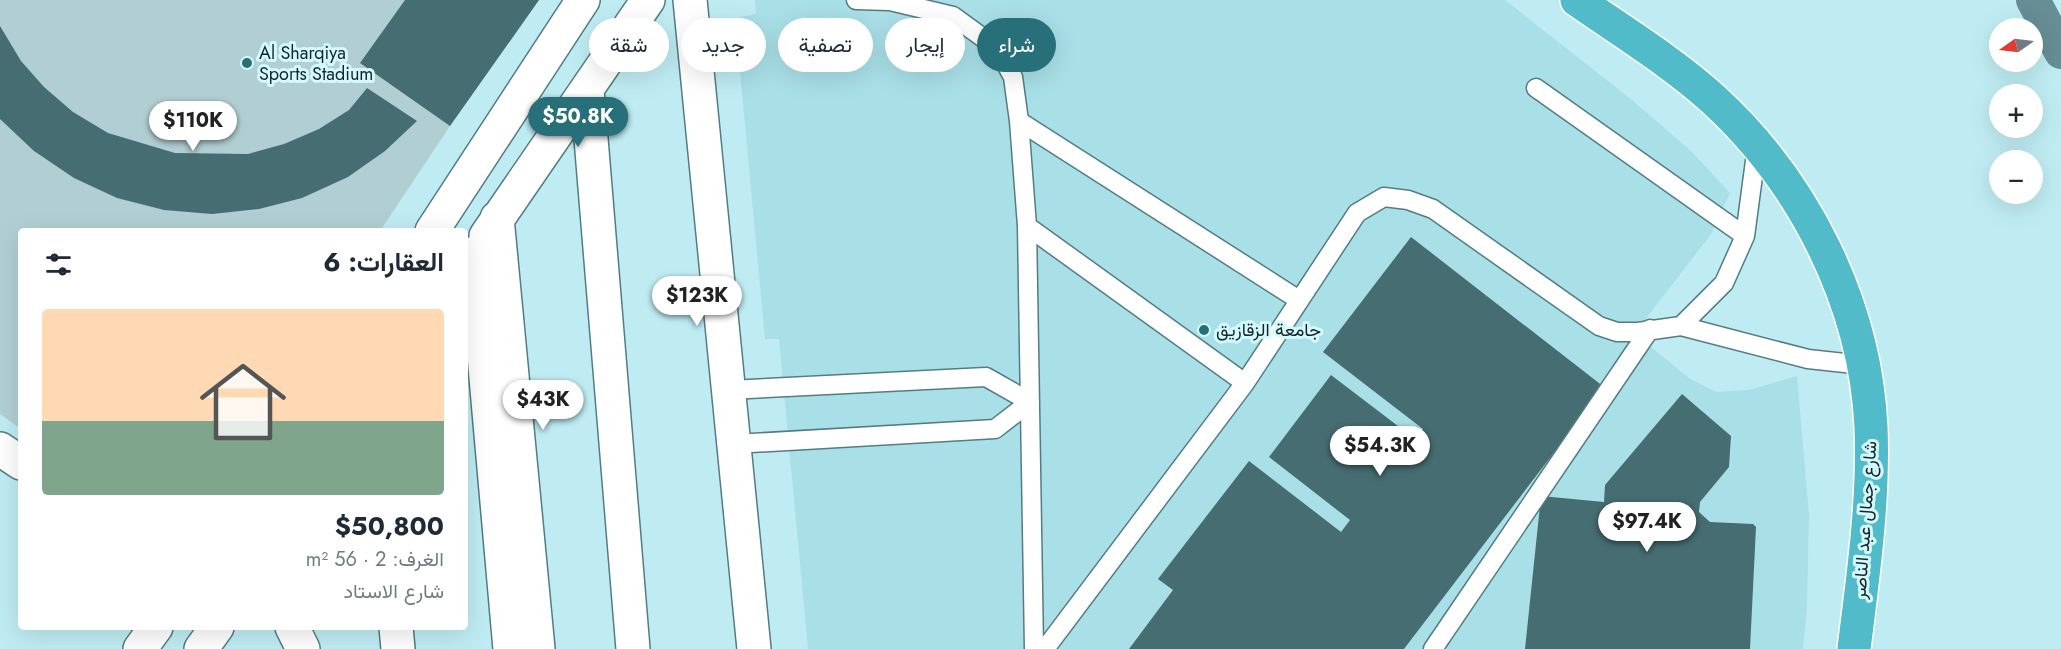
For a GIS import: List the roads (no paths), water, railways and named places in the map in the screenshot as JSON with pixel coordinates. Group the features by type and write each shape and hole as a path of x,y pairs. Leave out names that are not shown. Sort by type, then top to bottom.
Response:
{"highway":[{"name":"شارع جمال عبد الناصر","path":"1577,0 1663,59 1713,99 1757,144 1794,194 1824,248 1848,305 1863,365 1870,426 1870,488 1854,649"}],"street":[{"path":"434,228 583,0"},
{"path":"510,649 470,260 648,0"},
{"path":"690,0 754,649"},
{"path":"587,90 633,649"},
{"path":"497,218 538,649"},
{"path":"0,449 18,461"},
{"path":"140,649 154,630"},
{"path":"201,649 215,630"},
{"path":"294,630 303,649"},
{"path":"396,630 398,649"}],"lane":[{"path":"856,0 890,1 953,16 997,48 1013,77 1028,226 1034,649"},
{"path":"1536,88 1746,236"},
{"path":"1019,121 1299,300"},
{"path":"1681,326 1724,283 1746,236 1757,144"},
{"path":"1045,649 1245,383 1358,213 1384,197 1408,200 1433,209 1599,326 1617,332 1638,332 1681,326 1808,359 1863,365"},
{"path":"1028,226 1245,383"},
{"path":"1433,649 1650,329"},
{"path":"729,390 986,377 1030,402"},
{"path":"734,444 995,429 1030,402"}],"waterway":[{"path":"2033,0 2061,52"}],"place":[{"name":"Al Sharqiya Sports Stadium","path":"247,63"},
{"name":"جامعة الزقازيق","path":"1204,330"}]}
